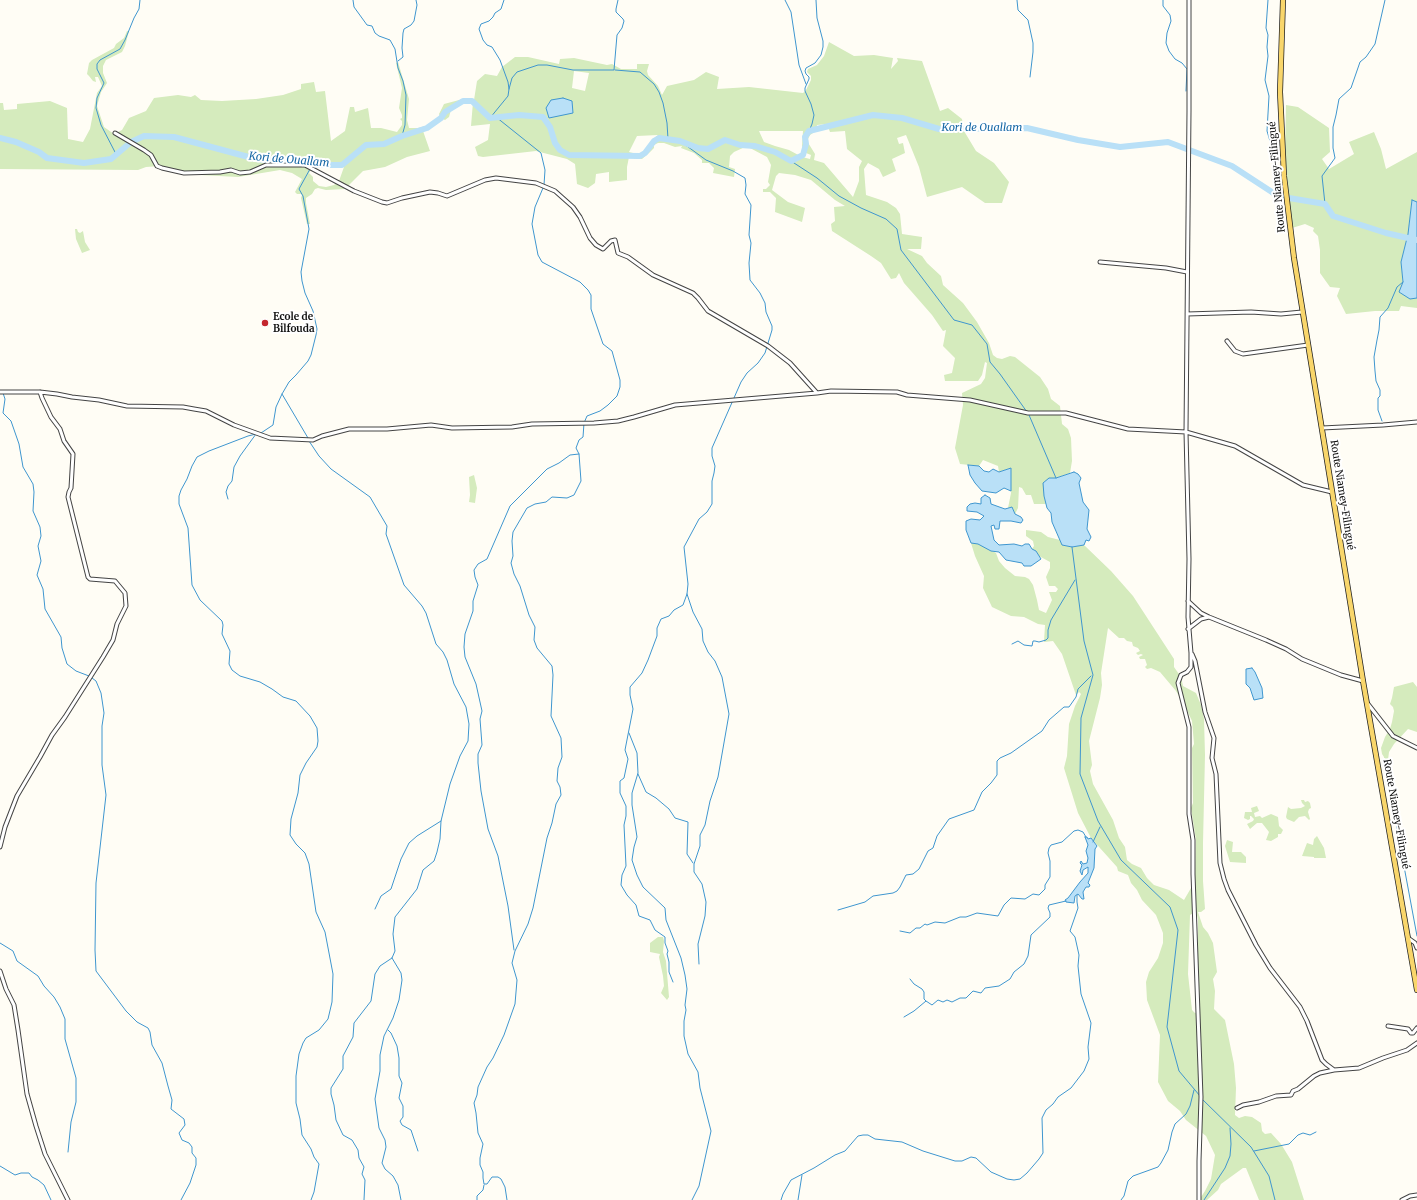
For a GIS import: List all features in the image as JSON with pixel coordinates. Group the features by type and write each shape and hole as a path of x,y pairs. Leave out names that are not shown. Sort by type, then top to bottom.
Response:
{"main road":[{"name":"Route Niamey-Filingué","path":"1283,0 1280,92 1284,176 1294,258 1363,681 1417,990"}],"street":[{"path":"1189,0 1186,432 1189,559 1188,628 1191,668 1181,675 1178,683 1189,727 1189,814 1193,840 1200,1097 1199,1200"},
{"path":"115,133 151,155 157,166 162,168 184,173 220,172 231,170 240,173 250,172 266,165 306,165 354,191 388,203 402,198 430,192 447,196 485,180 496,178 544,186 555,191 573,207 580,217 590,238 596,245 603,249 611,241 615,240 618,253 628,257 653,274 693,294 708,311 769,347 790,363 817,393"},
{"path":"1100,262 1166,268 1187,272"},
{"path":"1187,314 1252,312 1281,314 1302,312"},
{"path":"1227,341 1235,351 1243,354 1308,345"},
{"path":"0,392 40,392 99,400 127,406 183,407 206,411 234,425 270,438 313,440 335,432 349,429 431,425 452,428 512,427 532,424 594,423 618,421 675,405 831,391 897,392 907,395 970,400 1028,413 1066,413 1128,430 1186,432 1235,446 1303,484 1332,492"},
{"path":"0,847 5,827 17,796 52,734 65,717 113,640 117,624 126,606 125,593 115,581 90,579 88,577 68,497 71,488 73,454 64,441 60,429 51,417 40,392"},
{"path":"1322,428 1417,422"},
{"path":"1188,601 1201,613 1209,617 1273,643 1302,659 1341,675 1363,681"},
{"path":"1188,628 1198,621 1209,617"},
{"path":"1191,653 1195,661 1205,712 1214,738 1212,758 1216,774 1220,863 1224,879 1256,945 1270,968 1300,1007 1322,1060 1334,1070"},
{"path":"1367,703 1393,736 1417,748"},
{"path":"1408,937 1415,943 1417,948"},
{"path":"0,971 14,1006 27,1094 44,1154 68,1200"},
{"path":"1388,1026 1405,1028 1411,1033 1413,1033 1417,1028"},
{"path":"1236,1108 1276,1096 1291,1095 1292,1091 1298,1089 1320,1073 1359,1068 1407,1050 1417,1043"},
{"path":"1402,1200 1410,1196 1417,1195"}],"green space":[{"path":"127,31 129,31 122,52 106,60 103,66 103,73 107,83 101,92 97,106 104,127 114,134 122,130 129,118 146,111 154,98 178,95 191,97 195,95 201,100 222,101 256,99 283,95 301,89 301,84 314,82 316,92 325,91 331,141 345,131 350,107 354,107 355,112 368,108 371,128 381,128 397,132 402,125 402,121 400,119 402,118 402,115 399,108 402,88 396,63 398,62 409,99 407,120 409,128 418,128 429,125 440,116 439,114 444,104 463,99 474,100 477,81 485,74 497,76 502,67 515,57 528,57 559,64 560,59 574,58 607,65 612,64 621,69 637,69 637,64 649,64 647,71 648,75 658,86 662,95 667,86 694,80 706,72 719,77 717,89 749,87 803,93 811,80 811,76 807,72 808,69 817,65 824,56 829,42 854,56 874,55 893,58 891,69 898,61 897,58 922,61 940,111 948,108 962,119 964,131 976,151 994,163 1009,182 1002,203 985,203 962,187 927,197 919,167 906,135 897,138 899,144 903,143 905,153 892,159 896,171 883,177 879,169 868,163 864,169 866,195 887,202 896,208 900,214 902,234 922,237 921,249 907,249 922,256 941,276 943,285 963,303 977,322 989,343 993,355 1002,359 1010,356 1015,357 1040,377 1048,389 1051,399 1060,406 1062,424 1068,429 1071,438 1072,461 1070,473 1056,478 1049,478 1044,496 1046,504 1034,504 1031,495 1026,495 1022,488 1019,487 1018,508 1015,514 1012,507 1008,508 1011,493 1011,468 999,472 998,466 983,460 979,466 960,464 955,448 963,405 962,393 981,384 985,378 987,363 985,362 982,375 978,381 945,381 944,375 952,373 955,358 943,346 946,330 943,331 932,315 904,283 899,273 896,278 891,279 881,263 832,231 831,224 835,221 834,207 845,206 835,200 811,180 795,175 779,173 776,176 772,190 788,202 805,208 802,222 775,212 776,198 770,192 763,192 763,189 766,189 770,185 768,182 771,165 767,157 750,148 745,147 734,152 730,156 729,167 735,169 734,177 713,173 714,168 709,163 702,163 702,160 694,153 681,148 682,146 675,147 664,143 658,143 654,145 654,148 642,159 629,157 627,180 609,182 609,172 596,174 595,183 588,188 577,184 575,164 567,159 536,151 483,157 478,156 475,147 488,140 490,124 471,126 473,102 465,102 451,110 449,117 445,120 443,119 427,130 423,131 430,151 407,157 385,167 363,171 345,189 315,189 312,194 306,198 310,224 307,224 301,198 302,195 295,192 302,179 292,173 280,170 238,177 200,175 160,166 146,167 138,170 0,169 0,103 3,103 4,110 17,109 17,104 50,101 67,108 68,139 83,142 90,129 97,93 102,86 98,77 95,77 96,82 93,81 87,74 89,63 114,48 116,44 124,38","holes":["574,71 589,73 585,91 572,88","827,124 830,132 845,131 847,149 862,161 859,167 859,181 853,197 824,163 814,160 815,154 807,141 810,135 816,131 817,125","759,131 803,131 802,146 806,153 811,155 810,159 764,142","658,135 641,155 629,152 637,136","313,167 344,167 339,181 334,185 326,187 319,186 313,181 313,177 309,173"]},
{"path":"1286,105 1298,107 1329,128 1330,152 1322,159 1329,169 1354,154 1349,142 1374,132 1381,149 1386,169 1417,152 1417,202 1412,201 1408,234 1401,262 1403,282 1400,292 1410,299 1417,298 1417,308 1401,306 1399,311 1375,311 1346,314 1337,296 1340,288 1330,287 1320,273 1320,250 1318,236 1313,231 1314,228 1305,224 1292,228 1285,157"},
{"path":"75,229 77,229 80,233 83,231 85,242 90,250 82,253 76,239"},
{"path":"474,475 477,488 475,503 469,502 469,477"},
{"path":"1026,530 1041,532 1048,537 1060,540 1063,545 1072,547 1084,545 1111,571 1133,596 1174,659 1174,667 1181,677 1183,686 1196,693 1201,705 1204,719 1205,755 1203,881 1205,909 1198,912 1203,927 1213,943 1217,972 1213,979 1215,991 1214,1009 1225,1020 1234,1064 1236,1088 1235,1115 1239,1118 1245,1116 1252,1117 1261,1123 1262,1131 1265,1134 1271,1133 1281,1144 1292,1162 1304,1200 1259,1200 1246,1168 1243,1168 1221,1184 1218,1190 1207,1200 1199,1200 1211,1179 1215,1155 1206,1136 1186,1120 1180,1111 1168,1101 1158,1082 1160,1035 1147,1000 1146,982 1149,972 1158,958 1163,943 1163,933 1156,915 1142,900 1137,890 1131,883 1128,875 1118,871 1117,867 1091,838 1078,813 1064,768 1067,756 1069,724 1081,694 1079,692 1076,695 1062,654 1053,641 1044,642 1045,625 1038,624 1024,617 1011,616 992,607 983,588 984,576 971,543 978,543 996,553 999,561 1015,576 1029,579 1033,585 1039,610 1046,613 1052,600 1049,592 1056,592 1058,589 1055,586 1049,586 1046,577 1050,568 1050,562 1039,556 1036,551 1032,549 1034,546 1033,541 1026,536","holes":["1108,628 1119,638 1124,638 1127,641 1132,642 1133,646 1138,648 1140,651 1136,653 1138,655 1143,655 1139,657 1140,659 1145,659 1147,665 1145,667 1147,669 1151,668 1160,672 1176,691 1192,721 1194,744 1192,748 1193,803 1191,808 1196,840 1195,875 1191,888 1184,900 1169,890 1154,885 1147,878 1141,868 1127,860 1125,847 1119,838 1113,820 1093,784 1090,771 1092,765 1089,741 1100,698 1102,685 1101,673","1196,911 1198,919 1200,1004 1198,1012 1195,1013 1192,1010 1188,974 1190,915"]},
{"path":"1413,682 1417,687 1417,732 1408,729 1394,744 1389,752 1389,775 1385,775 1384,757 1381,748 1392,722 1394,711 1390,704 1394,687"},
{"path":"1301,800 1304,800 1305,802 1308,801 1310,803 1311,808 1308,812 1310,819 1309,820 1305,816 1299,817 1294,822 1287,819 1288,807 1291,809 1305,806"},
{"path":"1257,806 1259,811 1254,813 1255,817 1260,816 1262,818 1271,814 1278,817 1279,826 1283,830 1281,834 1278,834 1278,837 1271,841 1266,840 1269,832 1262,823 1257,823 1250,829 1247,824 1254,819 1251,816 1248,820 1244,818 1245,812 1252,812 1251,808"},
{"path":"1317,836 1324,848 1326,858 1302,856 1307,843 1313,845 1314,839"},
{"path":"1227,840 1233,842 1232,852 1241,852 1246,857 1246,863 1230,862 1225,846"},
{"path":"658,937 663,937 664,941 663,952 666,961 669,997 667,1000 661,993 664,986 659,957 660,954 650,952 650,943"}],"water":[{"path":"563,98 572,101 573,113 549,118 546,108 551,100"},
{"path":"1412,200 1417,202 1417,298 1410,299 1399,292 1403,282 1401,262 1408,234"},
{"path":"968,465 979,466 984,471 989,472 993,469 999,472 1011,468 1011,491 1004,488 996,493 982,491 970,475"},
{"path":"1074,472 1081,478 1079,483 1083,502 1089,510 1087,529 1091,537 1089,541 1086,540 1084,545 1072,547 1062,545 1052,522 1051,513 1047,508 1043,483 1049,478 1056,478"},
{"path":"985,495 990,498 991,504 1005,509 1012,507 1015,514 1023,520 1021,523 1000,521 999,529 995,529 994,525 991,526 994,540 999,545 1014,544 1022,546 1029,544 1041,559 1031,566 1024,566 1022,563 1006,560 999,552 991,551 978,544 971,543 966,530 966,521 971,519 980,520 984,516 977,512 967,511 967,507 970,504 981,504 981,498"},
{"path":"1252,668 1262,688 1263,698 1254,700 1250,688 1246,684 1246,669"},
{"path":"1085,837 1088,839 1091,838 1097,846 1095,849 1094,868 1088,883 1090,885 1089,887 1086,887 1083,892 1084,899 1082,899 1078,894 1075,896 1074,903 1066,902 1065,900 1088,873 1088,867 1083,870 1082,875 1080,871 1082,865 1080,863 1081,861 1083,864 1087,863 1088,858 1086,851 1088,845"}],"waterway":[{"path":"116,154 101,125 96,108 97,98 104,83 97,69 97,64 100,60 120,49 139,9 140,0"},
{"path":"353,0 354,7 367,25 372,26 375,33 379,36 390,40 395,49 398,68 406,95 405,125 402,136"},
{"path":"398,61 403,57 402,48 404,29 411,25 414,21 417,5 416,0"},
{"path":"490,118 508,96 509,89 500,60 492,47 487,45 483,40 479,29 481,24 489,21 495,13 501,9 504,0"},
{"path":"509,89 512,78 517,72 538,65 547,65 573,70 614,70 617,35 622,28 624,21 616,12 618,0"},
{"path":"785,0 791,12 799,65 806,84"},
{"path":"809,131 814,115 805,91 809,79 805,71 806,68 815,63 821,55 823,47 823,41 817,18 816,0"},
{"path":"1017,0 1018,10 1028,20 1033,43 1030,77"},
{"path":"1163,0 1163,6 1170,15 1171,21 1167,33 1166,43 1169,51 1175,59 1182,63 1187,69 1186,91"},
{"path":"1268,0 1266,28 1268,35 1268,56 1265,80 1269,96 1267,131 1273,151 1278,196"},
{"path":"1325,204 1322,176 1335,158 1333,148 1333,127 1339,99 1351,88 1360,62 1366,57 1375,44 1385,0"},
{"path":"615,70 640,72 654,84 663,103 667,123 668,139"},
{"name":"Kori de Ouallam","path":"0,138 16,142 39,152 47,158 84,163 111,159 131,142 144,136 174,137 256,159 312,165 342,165 366,145 384,144 402,136 427,128 441,118 445,112 463,101 472,101 490,118 519,115 543,117 550,127 555,143 560,150 569,155 640,156 645,153 654,141 659,138 680,141 698,148 708,149 725,140 740,145 755,146 775,152 791,161 803,155 806,144 805,137 809,131 873,115 902,118 939,129 1027,128 1078,140 1120,147 1168,142 1232,166 1278,196 1283,197"},
{"path":"496,117 541,153 545,170 544,185"},
{"path":"673,982 669,972 668,951 665,943 665,937 655,930 650,920 639,916 636,905 621,885 622,875 626,866 624,825 626,806 620,793 620,781 624,778 628,759 625,750 633,709 630,687 642,673 648,660 657,636 657,628 661,619 669,616 674,610 683,605 687,594 688,584 684,547 699,519 707,512 712,504 712,481 715,466 712,456 712,448 741,382 765,353 772,330 772,326 766,312 765,303 760,293 750,280 749,263 751,243 749,235 751,205 745,194 745,178 733,171 706,160 680,141"},
{"path":"791,161 817,178 839,196 886,219 897,229 901,250 954,320 972,325 987,344 990,362 1027,412"},
{"path":"261,433 273,425 276,407 282,394 289,382 308,361 316,335 317,329 313,311 305,293 301,272 309,229 303,196 299,189 310,169"},
{"path":"507,1200 505,1187 501,1179 498,1177 492,1177 487,1184 484,1184 483,1172 480,1165 483,1144 478,1133 474,1103 478,1087 504,1035 515,1004 517,980 512,963 515,951 528,924 533,908 547,838 556,804 561,795 560,787 557,781 558,768 562,757 561,738 551,716 552,666 537,648 534,640 535,627 514,574 511,563 513,556 513,532 527,508 535,504 546,502 552,497 567,498 574,495 581,481 579,454 576,448 579,440 583,437 584,423 587,416 600,411 608,405 617,396 620,387 620,380 612,351 603,344 591,309 591,295 588,290 580,282 542,262 538,255 532,224 535,207 543,188"},
{"name":"Kori de Ouallam","path":"1289,198 1325,204 1333,216 1386,233 1417,240"},
{"path":"1382,421 1378,410 1380,390 1376,381 1374,357 1380,317 1388,308 1397,287 1403,282"},
{"path":"3,393 5,399 3,413 11,421 19,444 23,467 33,484 33,511 40,527 41,536 38,546 41,561 37,575 43,589 45,609 61,637 62,648 67,664 76,671 89,676"},
{"path":"282,394 308,438"},
{"path":"1029,415 1056,478"},
{"path":"256,434 209,451 197,457 181,490 179,504 188,528 192,585 200,600 222,621 222,634 230,651 229,664 232,670 240,676 260,682 283,697 296,701 310,716 317,728 317,747 300,775 298,793 291,819 290,835 305,853 309,864 316,912 325,932 333,974 332,1002 328,1019 319,1030 306,1038 303,1043 299,1054 296,1076 296,1103 302,1135 319,1164 311,1200"},
{"path":"228,499 226,492 232,481 234,467 256,434"},
{"path":"309,441 319,456 331,469 370,497 387,526 386,534 404,585 426,613 436,644 443,652 447,660 454,684 466,707 469,724 468,741 460,756 450,784 441,821 440,839 434,861 423,870 417,889 395,917 393,934 395,951 392,958 380,966 375,974 371,1001 354,1023 353,1037 343,1056 343,1069 331,1088 336,1120 343,1135 352,1140 358,1150 359,1158 364,1167 362,1174 365,1180 364,1200"},
{"path":"514,950 508,906 498,856 488,829 481,791 478,754 482,745 480,719 482,711 476,684 465,657 465,634 473,611 473,601 478,585 474,570 478,564 487,559 510,506 547,469 570,455 579,454"},
{"path":"1072,547 1084,641 1093,675 1081,718 1080,774 1098,821 1121,860 1170,907 1178,930 1167,1027 1179,1071 1200,1096"},
{"path":"1012,644 1018,641 1024,645 1032,646 1033,641 1039,642 1048,638 1048,630 1051,620 1075,580"},
{"path":"687,594 693,612 702,629 703,641 708,652 715,661 722,677 729,714 718,777 710,801 705,825 700,835 700,846 694,864 694,872 702,884 706,902 705,916 698,944 699,964"},
{"path":"838,910 865,902 873,896 897,891 906,875 913,874 919,869 928,851 933,848 937,836 949,819 974,810 982,792 997,775 997,761 1042,731 1049,720 1064,707 1069,707 1076,697 1078,689 1091,676"},
{"path":"92,678 96,681 101,693 104,713 102,726 102,765 106,795 96,883 96,971 126,1011 137,1022 148,1028 152,1045 162,1063 172,1100 171,1109 184,1119 185,1125 179,1133 182,1140 189,1143 192,1147 192,1153 196,1158 196,1165 190,1183 181,1200"},
{"path":"629,733 637,753 638,773 632,793 632,805 637,837 632,860 643,887 665,908 666,920 681,958 687,989 684,1036 688,1054 698,1072 700,1088 711,1131 699,1186 692,1200"},
{"path":"638,774 646,792 669,809 675,818 688,822 687,854 693,863"},
{"path":"1387,775 1417,936"},
{"path":"375,909 381,896 391,889 401,859 409,843 417,836 441,821"},
{"path":"1093,842 1100,827"},
{"path":"900,931 910,933 916,928 920,928 925,924 927,925 935,922 945,923 960,917 966,917 977,913 998,916 1004,905 1011,898 1025,899 1033,894 1039,895 1045,889 1045,885 1050,877 1050,861 1048,853 1051,845 1062,842 1074,831 1078,830 1083,832 1086,837"},
{"path":"781,1200 791,1180 835,1155 845,1151 858,1136 863,1135 868,1135 875,1139 902,1142 923,1151 955,1161 962,1161 971,1157 976,1158 991,1172 1007,1179 1020,1179 1027,1173 1043,1153 1042,1118 1046,1110 1058,1097 1071,1088 1084,1071 1089,1059 1088,1047 1091,1023 1081,994 1078,966 1079,955 1075,937 1070,931 1078,908 1077,895"},
{"path":"904,1017 926,1001 932,1005 938,1000 943,1002 947,1000 952,1002 960,998 966,998 973,991 981,993 985,988 999,986 1010,979 1014,972 1024,964 1028,956 1031,935 1050,917 1048,908 1049,905 1066,901"},
{"path":"0,943 13,951 17,961 38,976 44,986 54,997 65,1019 65,1039 76,1078 76,1102 71,1122 68,1152"},
{"path":"392,958 401,973 402,980 399,1000 393,1018 384,1036 380,1055 380,1071 375,1099 379,1128 385,1140 386,1147 382,1163 385,1169 393,1176 398,1185 401,1200"},
{"path":"910,979 914,984 922,989 924,992 924,999 926,1001"},
{"path":"388,1030 397,1046 399,1058 399,1076 402,1083 399,1098 403,1106 403,1117 400,1121 402,1125 411,1130 418,1151"},
{"path":"1121,1200 1124,1196 1128,1181 1133,1176 1158,1167 1161,1163 1168,1150 1175,1124 1186,1114 1190,1106 1194,1090"},
{"path":"1202,1099 1251,1147 1269,1176 1275,1200"},
{"path":"1204,1200 1225,1168 1230,1156 1230,1128"},
{"path":"1254,1151 1289,1144 1298,1135 1303,1133 1310,1135 1316,1132"},
{"path":"0,1166 15,1175 29,1173 32,1177 44,1185 51,1200"},
{"path":"798,1200 802,1175"},
{"path":"477,1200 477,1196 483,1190 484,1185"}],"place":[{"name":"Ecole de Bilfouda","path":"265,323"}]}
